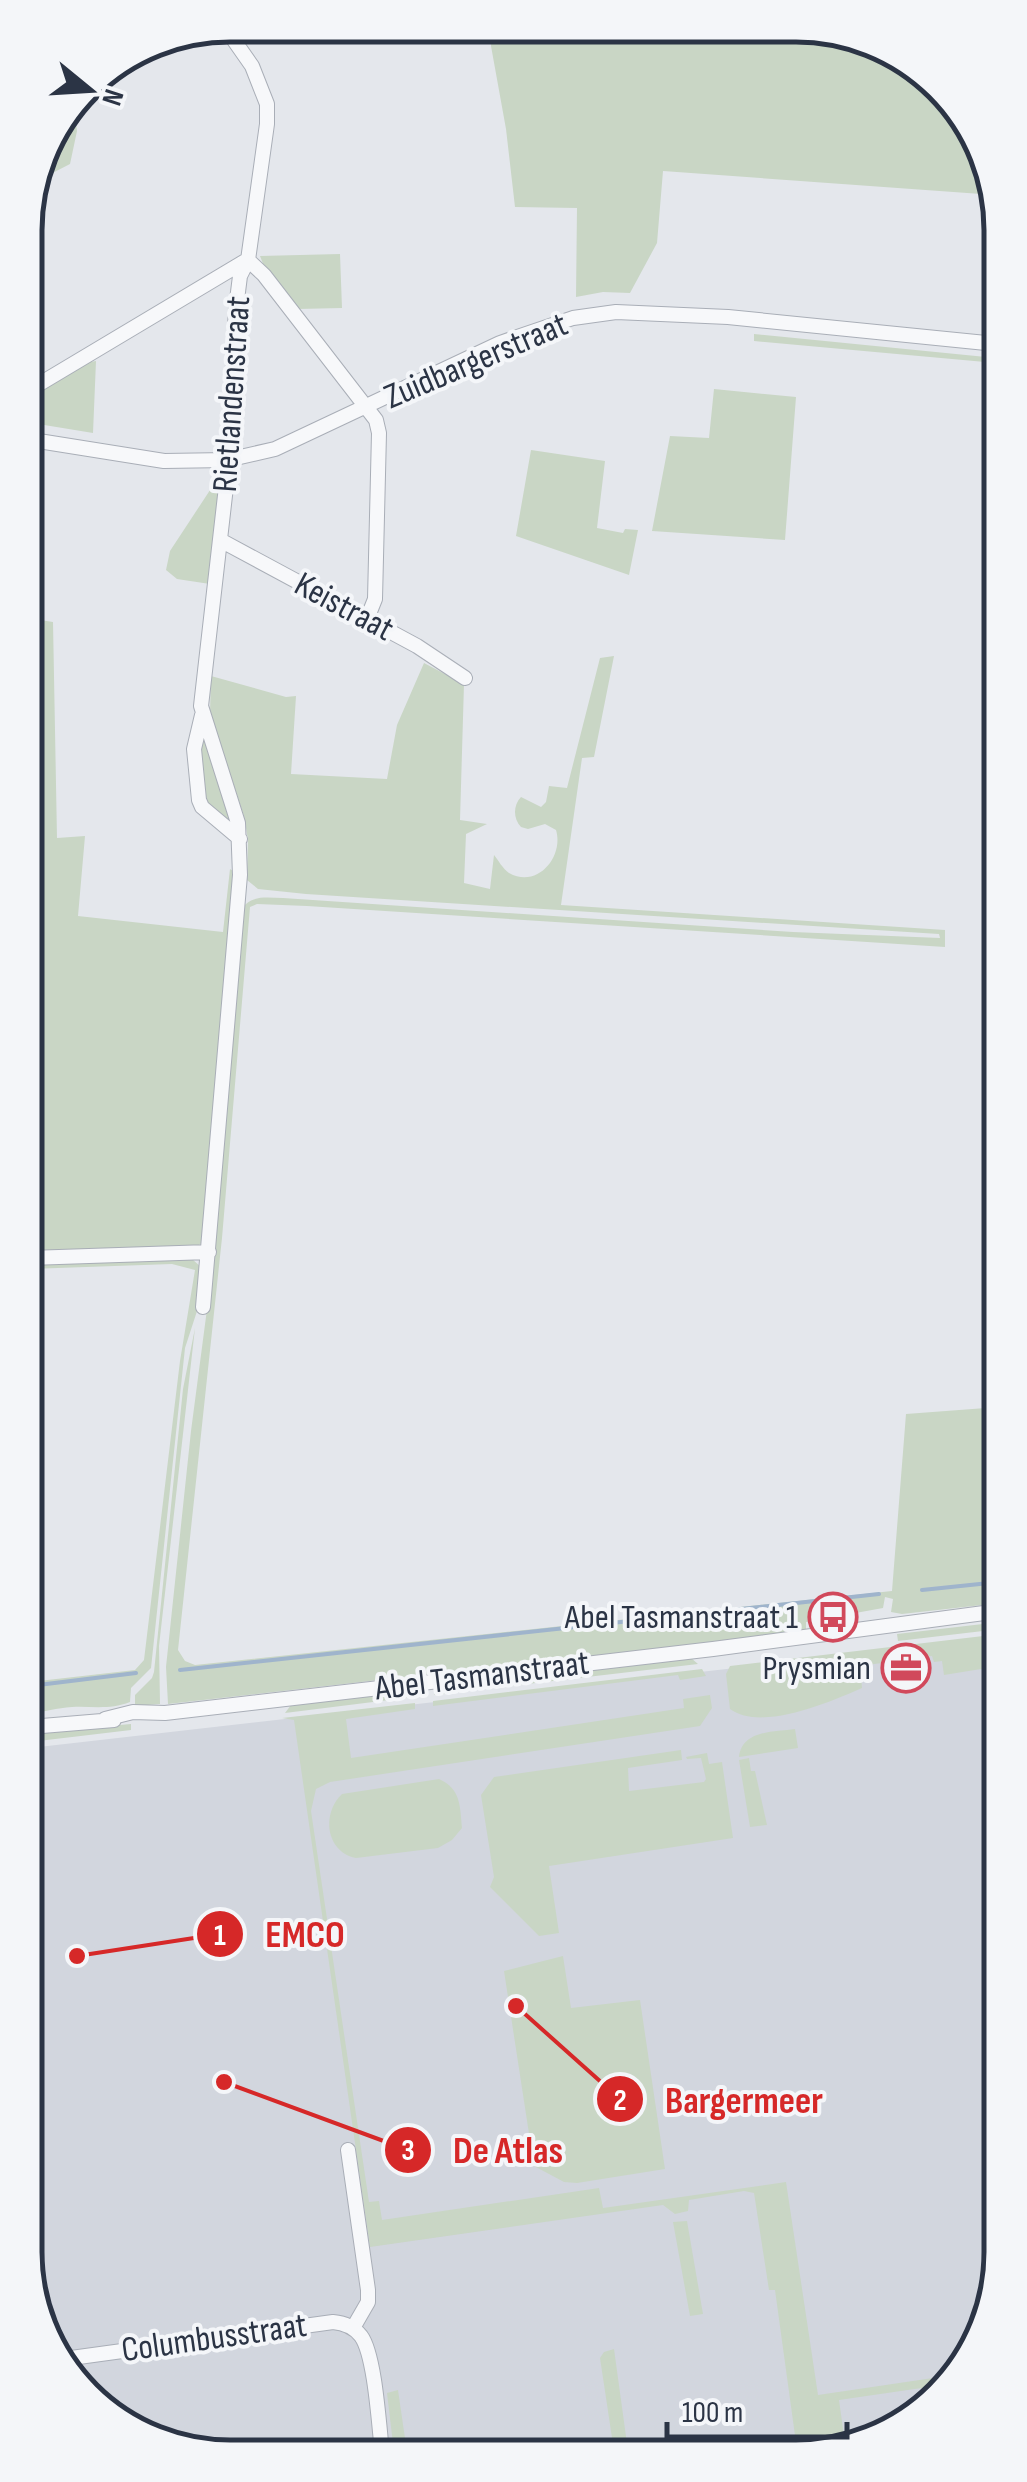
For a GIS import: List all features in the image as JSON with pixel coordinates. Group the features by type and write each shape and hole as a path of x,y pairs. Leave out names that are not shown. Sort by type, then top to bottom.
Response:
{"street":[{"name":"Rietlandenstraat","path":"236,43 252,66 266,104 267,124 248,260 239,282 220,540 202,715 194,749 202,806 240,840"},
{"path":"43,382 248,260 264,275 376,420 379,433 375,599 368,619"},
{"name":"Zuidbargerstraat","path":"43,442 164,461 227,460 275,449 500,343 550,324 603,313 699,314 984,343"},
{"name":"Keistraat","path":"220,540 418,646 465,678"},
{"name":"Rietlandenstraat","path":"202,715 232,801 240,840 203,1307"},
{"path":"42,1258 208,1252"},
{"name":"Abel Tasmanstraat","path":"42,1726 105,1719 120,1713 157,1713 984,1616"},
{"path":"348,2150 368,2290 368,2302 352,2328"},
{"name":"Columbusstraat","path":"76,2357 333,2322 352,2328 361,2336 369,2356 380,2440"}],"shaded area":[{"path":"984,1640 984,2263 975,2312 946,2366 901,2408 868,2425 821,2438 796,2440 231,2440 170,2430 116,2401 81,2366 68,2345 49,2300 44,2276 42,1747"}],"green space":[{"path":"808,43 857,52 911,81 946,116 970,159 980,194 663,171 657,243 630,293 576,297 577,208 515,207 491,46"},
{"path":"76,123 77,131 70,164 52,173"},
{"path":"340,254 342,308 298,309 260,256"},
{"path":"754,334 984,357 984,362 754,341"},
{"path":"96,361 93,433 43,425 43,385 77,364"},
{"path":"714,389 796,397 785,540 652,531 670,436 709,438"},
{"path":"531,450 605,461 597,528 623,533 625,529 638,530 629,575 516,536"},
{"path":"216,481 221,481 210,584 177,579 166,570 170,551"},
{"path":"43,620 53,622 57,838 85,836 78,916 223,932 230,869 236,873 204,1241 194,1249 42,1255"},
{"path":"614,656 594,757 582,758 561,905 945,930 945,947 307,906 250,907 222,1238 178,1650 185,1661 195,1665 892,1591 906,1414 984,1408 984,1605 902,1614 891,1612 893,1599 885,1597 883,1608 806,1622 806,1631 168,1704 166,1667 209,1294 241,910 245,905 260,898 283,898 940,938 939,934 306,894 258,889 247,880 244,816 210,713 211,676 286,697 296,696 291,774 387,779 397,725 424,663 464,684 460,820 487,824 466,834 464,883 490,889 494,855 507,871 520,877 539,873 552,859 556,830 545,824 521,827 515,808 521,797 541,807 549,786 567,788 600,658"},
{"path":"200,726 236,832 202,800"},
{"path":"192,1259 201,1267 198,1308 185,1348 151,1668 131,1688 130,1702 108,1707 42,1711 42,1681 135,1670 144,1660 180,1361 195,1270 172,1264 42,1269 42,1260"},
{"path":"195,1328 159,1646 160,1704 135,1706 135,1695 154,1672 183,1389"},
{"path":"984,1624 984,1631 898,1641 897,1634"},
{"path":"984,1636 984,1669 944,1675 942,1661 934,1662 932,1656 860,1666 862,1688 814,1707 777,1716 743,1715 730,1709 726,1674 730,1666"},
{"path":"691,1658 698,1664 434,1695 439,1687"},
{"path":"702,1669 706,1676 680,1680 678,1675 433,1706 433,1701"},
{"path":"405,1691 413,1697 285,1713 291,1705"},
{"path":"710,1695 712,1708 700,1726 330,1782 316,1789 311,1811 369,2202 379,2201 382,2220 599,2188 603,2208 786,2182 818,2395 935,2378 926,2387 839,2400 844,2433 821,2438 796,2440 775,2290 769,2290 754,2193 744,2191 689,2200 688,2211 675,2214 663,2205 370,2247 294,1720 282,1718 415,1703 415,1709 346,1719 351,1758 684,1708 683,1699"},
{"path":"131,1724 131,1730 42,1741 42,1732"},
{"path":"795,1729 798,1748 739,1757 741,1748 752,1737"},
{"path":"681,1750 682,1760 628,1768 629,1791 704,1782 701,1758 686,1757 707,1753 709,1764 722,1762 733,1838 549,1866 559,1933 539,1936 490,1887 494,1877 481,1795 494,1777"},
{"path":"749,1758 767,1825 750,1827 739,1760"},
{"path":"439,1779 452,1788 460,1805 462,1828 452,1840 438,1848 356,1858 338,1848 329,1821 342,1794"},
{"path":"563,1956 571,2008 640,2000 665,2169 577,2183 564,2182 534,2166 504,1971"},
{"path":"687,2221 703,2314 690,2316 673,2222"},
{"path":"614,2349 626,2440 612,2440 600,2358"},
{"path":"398,2390 405,2440 393,2440 387,2393"}],"waterway":[{"path":"922,1590 984,1584"},
{"path":"180,1670 879,1594"},
{"path":"42,1684 136,1673"}],"place":[{"name":"Abel Tasmanstraat 1","path":"833,1617"},
{"name":"Prysmian","path":"906,1668"},
{"name":"EMCO","path":"77,1956"},
{"name":"Bargermeer","path":"516,2006"},
{"name":"De Atlas","path":"224,2082"}]}
